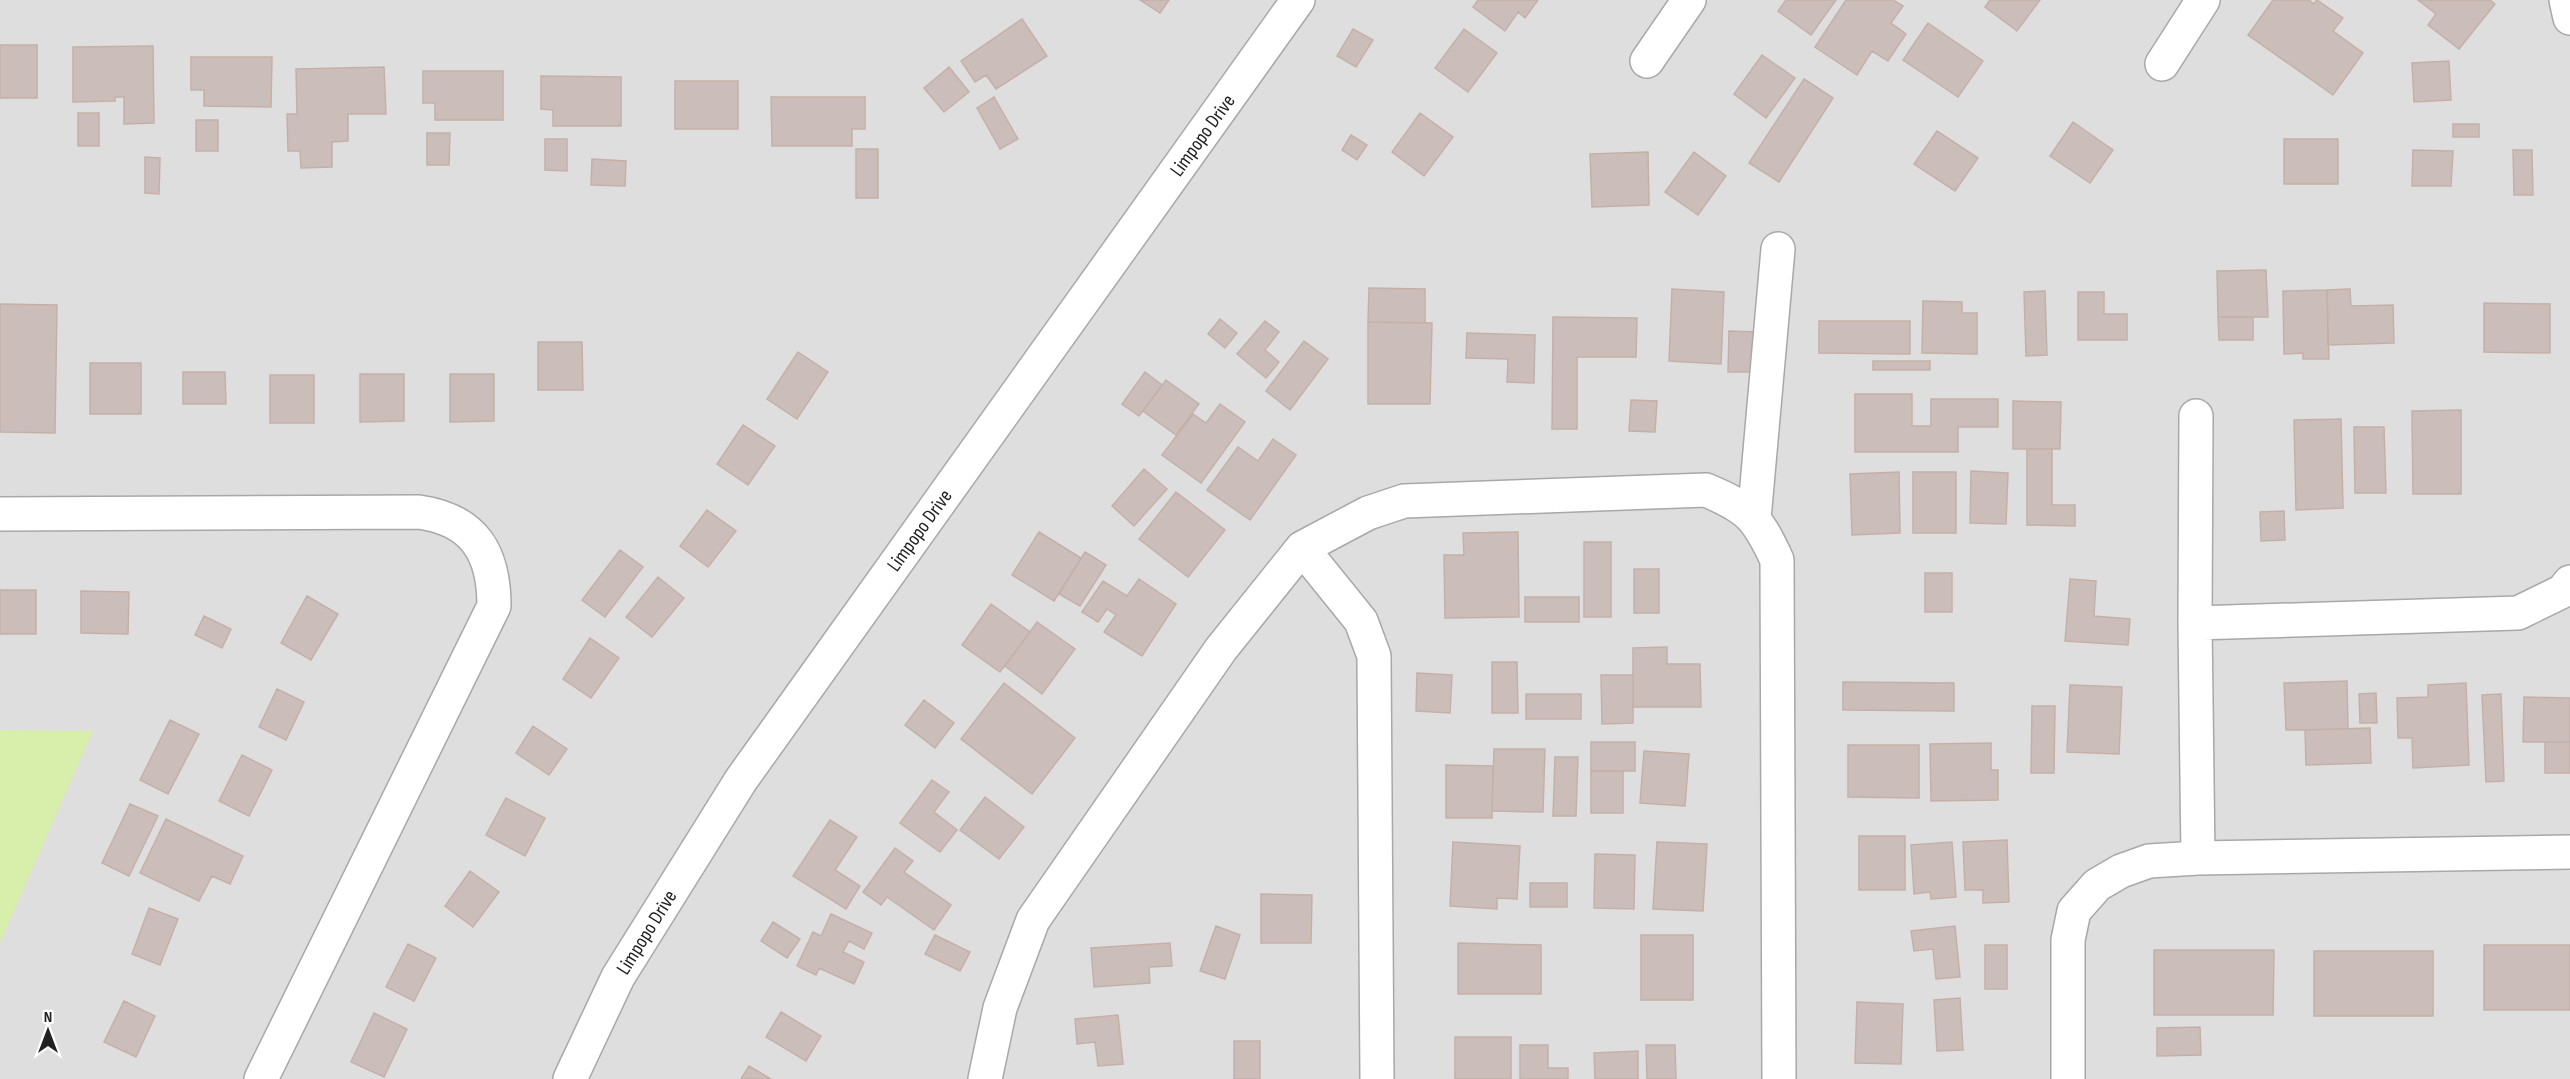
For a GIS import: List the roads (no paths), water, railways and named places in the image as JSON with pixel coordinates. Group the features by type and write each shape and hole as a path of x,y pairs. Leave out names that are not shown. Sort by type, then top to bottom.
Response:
{"street":[{"name":"Limpopo Drive","path":"570,1079 618,977 741,780 1298,0"},
{"path":"1647,61 1689,0"},
{"path":"2162,64 2203,0"},
{"path":"2566,0 2570,18"},
{"path":"1754,519 1778,249"},
{"path":"2196,417 2195,623 2198,858"},
{"path":"985,1079 1000,1008 1033,920 1221,649 1302,548 1368,513 1404,501 1706,490 1736,502 1754,519 1765,533 1777,560 1779,1079"},
{"path":"0,514 419,512 436,514 466,529 487,556 495,588 494,606 261,1079"},
{"path":"1302,548 1361,621 1374,656 1377,1079"},
{"path":"2195,623 2518,613 2562,591 2570,582"},
{"path":"2068,1079 2068,940 2074,912 2097,885 2121,872 2149,861 2198,858 2570,852"}]}
